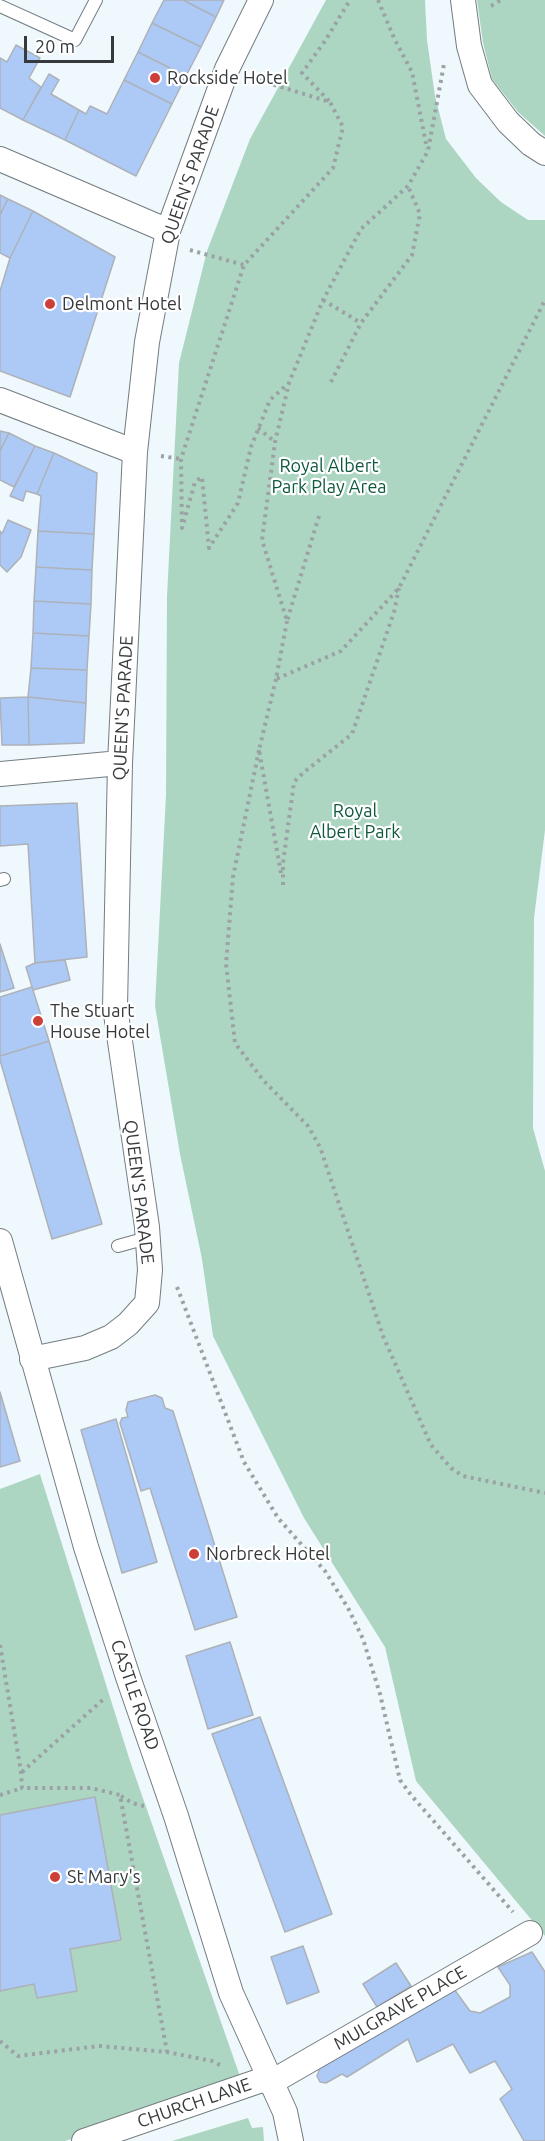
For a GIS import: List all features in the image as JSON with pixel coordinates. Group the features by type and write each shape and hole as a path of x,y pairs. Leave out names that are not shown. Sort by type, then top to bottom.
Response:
{"street":[{"name":"QUEEN'S PARADE","path":"32,1359 86,1348 111,1336 128,1324 147,1303 150,1270 147,1238 115,1007 120,763 135,452 147,342 166,237 227,69 261,0"},
{"path":"463,0 470,45 480,85 508,122 531,144 545,153"},
{"path":"0,159 166,237"},
{"path":"0,400 135,452"},
{"path":"0,774 120,763"},
{"name":"CASTLE ROAD","path":"0,1241 86,1547 128,1677 176,1816 231,1993 266,2081 285,2112 291,2141"},
{"name":"MULGRAVE PLACE","path":"266,2081 530,1933"},
{"name":"CHURCH LANE","path":"84,2141 266,2081"}],"lane":[{"path":"0,6 75,40 96,0"},
{"path":"118,1246 147,1238"}],"path":[{"path":"289,383 270,400 251,447 238,503 209,548 202,477 195,482 182,528 181,459 244,265 333,168 342,126 330,102 302,73 326,41 350,0"},
{"path":"378,0 412,72 428,151"},
{"path":"287,621 262,540 275,442 289,383 323,300 361,229 408,186 428,151 444,69 444,57"},
{"path":"227,69 263,83 330,102"},
{"path":"331,382 361,323 412,255 420,214 408,186"},
{"path":"166,237 244,265"},
{"path":"323,300 361,323"},
{"path":"259,750 283,885 283,863 294,782 352,734 394,612 399,588 545,300"},
{"path":"258,428 275,442"},
{"path":"319,516 287,621 233,877 225,964 235,1043 263,1080 308,1126 320,1147 383,1336 431,1445 452,1468 463,1476 545,1492"},
{"path":"276,679 341,651 399,588"},
{"path":"150,1270 173,1275 244,1462 278,1518 325,1571 348,1608 363,1640 380,1694 400,1780 530,1933"},
{"path":"0,1645 22,1788"},
{"path":"21,1772 128,1677"},
{"path":"0,1795 22,1788 53,1786 91,1788 120,1795 132,1803"},
{"path":"120,1795 167,2052"},
{"path":"0,2041 18,2056 99,2046 167,2052 212,2061 266,2081"}],"green space":[{"name":"Royal Albert Park","path":"326,0 425,0 427,40 435,96 446,139 476,178 501,202 528,220 545,220 545,830 534,918 533,1128 545,1171 545,1936 416,1781 385,1647 304,1518 213,1336 202,1259 180,1154 155,1006 166,795 167,596 179,363 207,251 250,139"},
{"path":"477,0 545,0 545,136 518,112 492,79 483,43"},
{"path":"40,1474 130,1761 243,2085 65,2141 0,2141 0,1489"},
{"path":"248,2118 252,2128 263,2127 264,2141 172,2141"}],"building":[{"path":"164,0 183,0 216,17 201,47 152,23"},
{"path":"183,0 224,0 216,17"},
{"path":"152,23 201,47 186,76 138,52"},
{"path":"16,45 40,58 29,78 41,87 23,120 0,108 0,58 7,62"},
{"name":"Rockside Hotel","path":"138,52 186,76 172,104 124,80"},
{"path":"49,74 59,80 51,94 79,110 65,140 23,120"},
{"path":"124,80 172,104 136,176 65,140 79,110 86,114 90,106 107,114"},
{"path":"0,195 8,199 0,215"},
{"path":"8,199 33,211 10,258 0,253 0,215"},
{"name":"Delmont Hotel","path":"33,211 115,257 70,397 0,371 0,291 10,258"},
{"path":"0,431 9,433 0,451"},
{"path":"9,433 35,446 14,487 0,480 0,451"},
{"path":"35,446 54,453 37,494 26,491 23,501 10,496"},
{"path":"54,453 97,473 94,534 38,531 41,496 37,494"},
{"path":"8,520 31,530 21,557 7,572 0,565 0,531 2,534"},
{"path":"38,531 94,534 92,570 36,567"},
{"path":"36,567 92,570 91,604 34,601"},
{"path":"34,601 91,604 89,636 33,633"},
{"path":"33,633 89,636 87,670 31,668"},
{"path":"31,668 87,670 86,703 28,697"},
{"path":"28,697 86,703 84,743 29,745"},
{"path":"28,697 29,745 2,745 0,698"},
{"path":"77,803 87,957 35,963 28,844 0,846 0,806"},
{"path":"0,944 14,988 0,992"},
{"path":"65,960 70,980 33,990 26,967 35,963"},
{"path":"32,987 49,1041 0,1056 0,997"},
{"path":"49,1041 102,1224 52,1239 0,1060 0,1056"},
{"path":"0,1392 20,1461 0,1467"},
{"name":"Norbreck Hotel","path":"155,1395 162,1398 165,1408 173,1411 237,1617 195,1630 150,1488 141,1491 120,1423 122,1418 128,1417 126,1410 128,1402"},
{"path":"116,1419 157,1562 122,1573 81,1430"},
{"path":"230,1642 253,1715 208,1729 186,1656"},
{"path":"260,1717 332,1914 285,1932 212,1734"},
{"name":"St Mary's","path":"95,1797 121,1940 70,1949 77,1991 37,1998 34,1984 0,1991 0,1815"},
{"path":"303,1946 319,1992 287,2004 271,1957"},
{"path":"532,1952 545,1972 545,2141 524,2141 500,2099 512,2089 495,2061 470,2073 453,2044 417,2062 408,2039 347,2077 342,2074 326,2083 320,2082 317,2076 320,2068 454,1989 470,2011 480,2013 510,1997 510,1985 498,1967"},
{"path":"396,1963 411,1986 377,2007 363,1984"}],"place":[{"name":"Rockside Hotel","path":"155,78"},
{"name":"Delmont Hotel","path":"50,304"},
{"name":"The Stuart House Hotel","path":"38,1021"},
{"name":"Norbreck Hotel","path":"194,1554"},
{"name":"St Mary's","path":"55,1877"}],"park label":[{"name":"Royal Albert Park Play Area","path":"329,476"}]}
